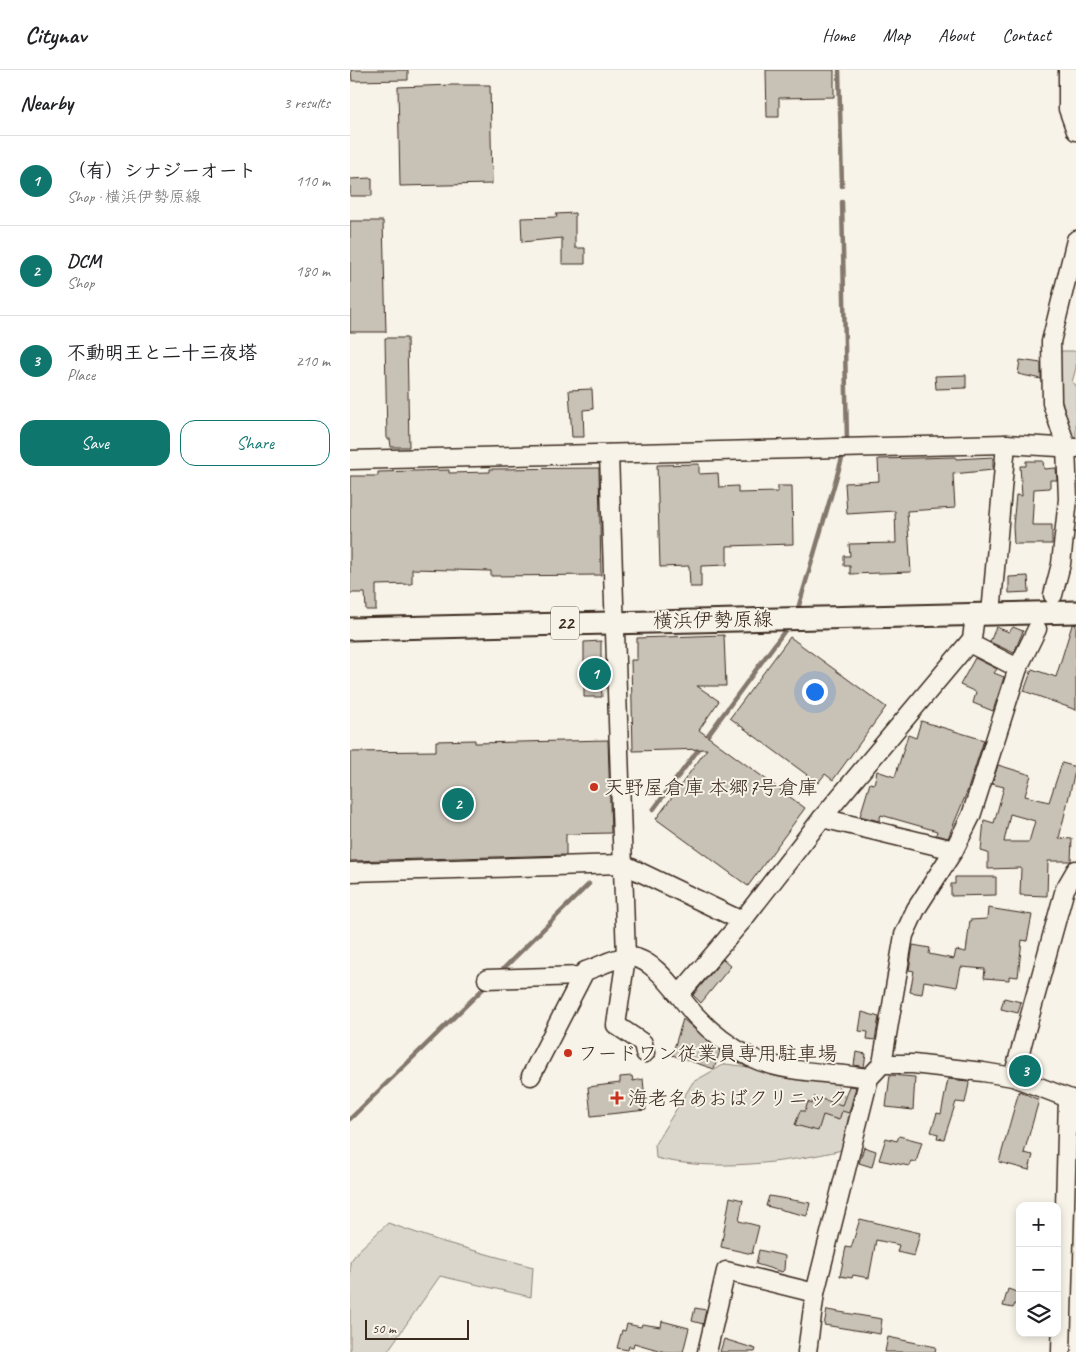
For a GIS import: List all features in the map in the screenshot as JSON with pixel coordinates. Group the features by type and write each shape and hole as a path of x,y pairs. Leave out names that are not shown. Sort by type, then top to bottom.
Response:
{"main road":[{"name":"横浜伊勢原線","path":"350,629 1076,612"}],"street":[{"path":"1068,70 1068,110 1076,131"},
{"path":"1053,595 1061,564 1071,447 1052,403 1051,342 1076,240"},
{"path":"350,460 1006,444 1071,447"},
{"path":"679,995 742,921 822,818 972,639 983,614 1006,444"},
{"path":"609,454 626,957 618,990 616,1025 642,1043 645,1053"},
{"path":"807,1352 815,1293 869,1078 882,1064 904,935 916,909 954,850 971,816 1018,668 1036,628"},
{"path":"969,643 1018,668"},
{"path":"822,818 954,850"},
{"path":"350,872 623,864 742,921"},
{"path":"1013,1077 1065,890 1076,870"},
{"path":"531,1076 581,976 585,971 626,957 650,966 667,980 695,1016 714,1032 751,1057 789,1068 869,1078"},
{"path":"494,979 581,976"},
{"path":"882,1064 922,1065 1013,1077 1072,1100 1062,1288 1061,1352"},
{"path":"707,1352 726,1271 815,1293"}],"shaded area":[{"path":"1062,351 1074,351 1076,353 1076,368 1072,382 1076,385 1076,448 1058,417 1057,355"},
{"path":"725,1064 808,1074 837,1084 850,1108 842,1150 797,1159 749,1164 701,1164 656,1158 655,1144 693,1082"},
{"path":"388,1223 440,1241 533,1267 531,1297 440,1276 387,1352 350,1352 350,1262 359,1250"}],"building":[{"path":"351,70 408,70 408,80 352,81"},
{"path":"766,70 834,70 834,97 779,98 779,117 767,117"},
{"path":"490,85 492,184 400,186 398,87"},
{"path":"372,178 372,196 350,196 350,179"},
{"path":"575,213 575,248 585,248 585,264 562,264 562,238 522,242 521,218 557,217 556,214"},
{"path":"350,221 383,221 386,332 350,332"},
{"path":"385,338 407,338 409,447 391,447 390,439 387,439"},
{"path":"1020,360 1041,363 1041,379 1018,374"},
{"path":"966,375 966,388 936,389 935,376"},
{"path":"592,389 593,409 583,410 584,437 572,437 569,390"},
{"path":"956,457 956,459 993,457 993,470 953,474 955,508 907,511 911,572 850,574 850,566 844,566 844,556 850,556 849,544 896,543 895,511 847,514 845,483 879,481 878,459"},
{"path":"1026,461 1043,461 1044,469 1056,468 1057,480 1050,480 1050,488 1034,489 1032,525 1052,525 1052,544 1014,544 1013,526 1016,495 1022,496 1020,466 1026,466"},
{"path":"699,464 699,474 718,473 719,487 738,486 738,493 778,492 778,486 792,486 793,544 727,546 727,565 701,566 701,587 690,587 689,566 660,567 657,465"},
{"path":"599,468 601,575 491,576 491,571 412,569 412,584 376,585 376,610 366,610 365,593 350,593 350,476 378,476 378,472 449,470 449,473 490,472 490,469"},
{"path":"1028,576 1029,592 1009,593 1009,577"},
{"path":"1076,624 1076,710 1024,691 1032,669 1056,677 1072,625"},
{"path":"996,627 1009,632 1013,627 1023,631 1014,653 990,642"},
{"path":"724,635 726,686 697,686 719,701 699,730 805,808 748,886 656,819 707,749 633,751 631,660 637,660 637,638"},
{"path":"790,637 886,707 833,780 825,774 818,783 730,718"},
{"path":"601,641 601,667 606,667 606,680 601,680 602,697 584,697 584,642"},
{"path":"975,658 997,669 994,673 1004,677 993,711 973,703 976,692 960,685"},
{"path":"921,721 984,740 967,792 948,838 936,835 937,831 881,815 879,821 860,816 870,783 874,784 877,771 895,777 908,735 916,738"},
{"path":"475,740 475,743 608,740 611,833 566,834 566,855 350,861 350,752 436,751 436,741"},
{"path":"1062,763 1076,767 1059,838 1072,839 1071,861 1048,861 1047,896 1020,895 1021,868 988,869 988,853 981,851 984,820 994,823 1004,787 992,784 998,765 1031,775 1025,796 1049,802","holes":["1010,814 1035,821 1029,842 1004,842"]},
{"path":"955,877 996,877 996,895 951,896 951,884 955,884"},
{"path":"988,908 1032,915 1027,941 1022,940 1018,977 1009,976 1009,980 984,978 985,969 961,967 957,987 924,981 922,994 910,992 914,971 909,970 913,945 930,948 929,954 954,959 956,950 966,952 970,920 987,919"},
{"path":"723,959 731,966 701,1003 693,995"},
{"path":"1004,998 1021,1002 1018,1013 1001,1009"},
{"path":"862,1012 879,1017 875,1040 867,1039 868,1032 859,1031"},
{"path":"683,1019 720,1051 714,1069 672,1055"},
{"path":"856,1052 866,1054 864,1067 854,1065"},
{"path":"890,1075 915,1077 913,1110 886,1107"},
{"name":"海老名あおばクリニック","path":"632,1076 633,1081 643,1079 646,1110 591,1116 588,1087 620,1083 620,1077"},
{"path":"948,1079 968,1081 969,1084 965,1103 956,1102 944,1139 937,1138 938,1134 931,1132 937,1113 941,1114"},
{"path":"849,1086 856,1087 849,1113 842,1111 839,1120 823,1115 818,1131 795,1125 800,1111 805,1111 808,1102 812,1104 814,1097 842,1105"},
{"path":"1019,1091 1039,1100 1024,1153 1033,1155 1029,1170 999,1162"},
{"path":"899,1136 922,1142 916,1162 911,1161 909,1166 879,1160 886,1138 897,1141"},
{"path":"864,1147 876,1151 872,1167 859,1163"},
{"path":"769,1196 810,1203 807,1216 766,1206"},
{"path":"730,1197 743,1200 739,1221 759,1226 752,1254 721,1247"},
{"path":"860,1219 920,1233 914,1256 897,1252 899,1245 876,1240 869,1278 853,1275 852,1278 840,1276 846,1247 851,1248"},
{"path":"759,1250 785,1256 784,1270 782,1272 756,1264"},
{"path":"1008,1289 1016,1292 1016,1304 1013,1308 1003,1306"},
{"path":"695,1308 706,1310 703,1324 692,1321"},
{"path":"827,1310 882,1319 880,1334 824,1325"},
{"path":"662,1321 689,1328 683,1352 665,1352 634,1343 633,1347 629,1346 628,1350 617,1348 622,1330 625,1331 627,1324 641,1327 642,1324 661,1327"},
{"path":"888,1337 936,1347 935,1352 885,1352"},
{"path":"724,1339 756,1349 755,1352 720,1352"}],"waterway":[{"path":"839,70 842,186"},
{"path":"842,202 847,441"},
{"path":"797,612 843,455"},
{"path":"705,739 789,625"},
{"path":"653,810 701,746"},
{"path":"499,973 589,884"},
{"path":"350,1119 488,984"}],"place":[{"name":"（有）シナジーオート","path":"595,674"},
{"name":"天野屋倉庫 本郷7号倉庫","path":"594,787"},
{"name":"DCM","path":"458,804"},
{"name":"フードワン従業員専用駐車場","path":"568,1053"},
{"name":"不動明王と二十三夜塔","path":"1025,1071"},
{"name":"海老名あおばクリニック","path":"617,1098"}]}
